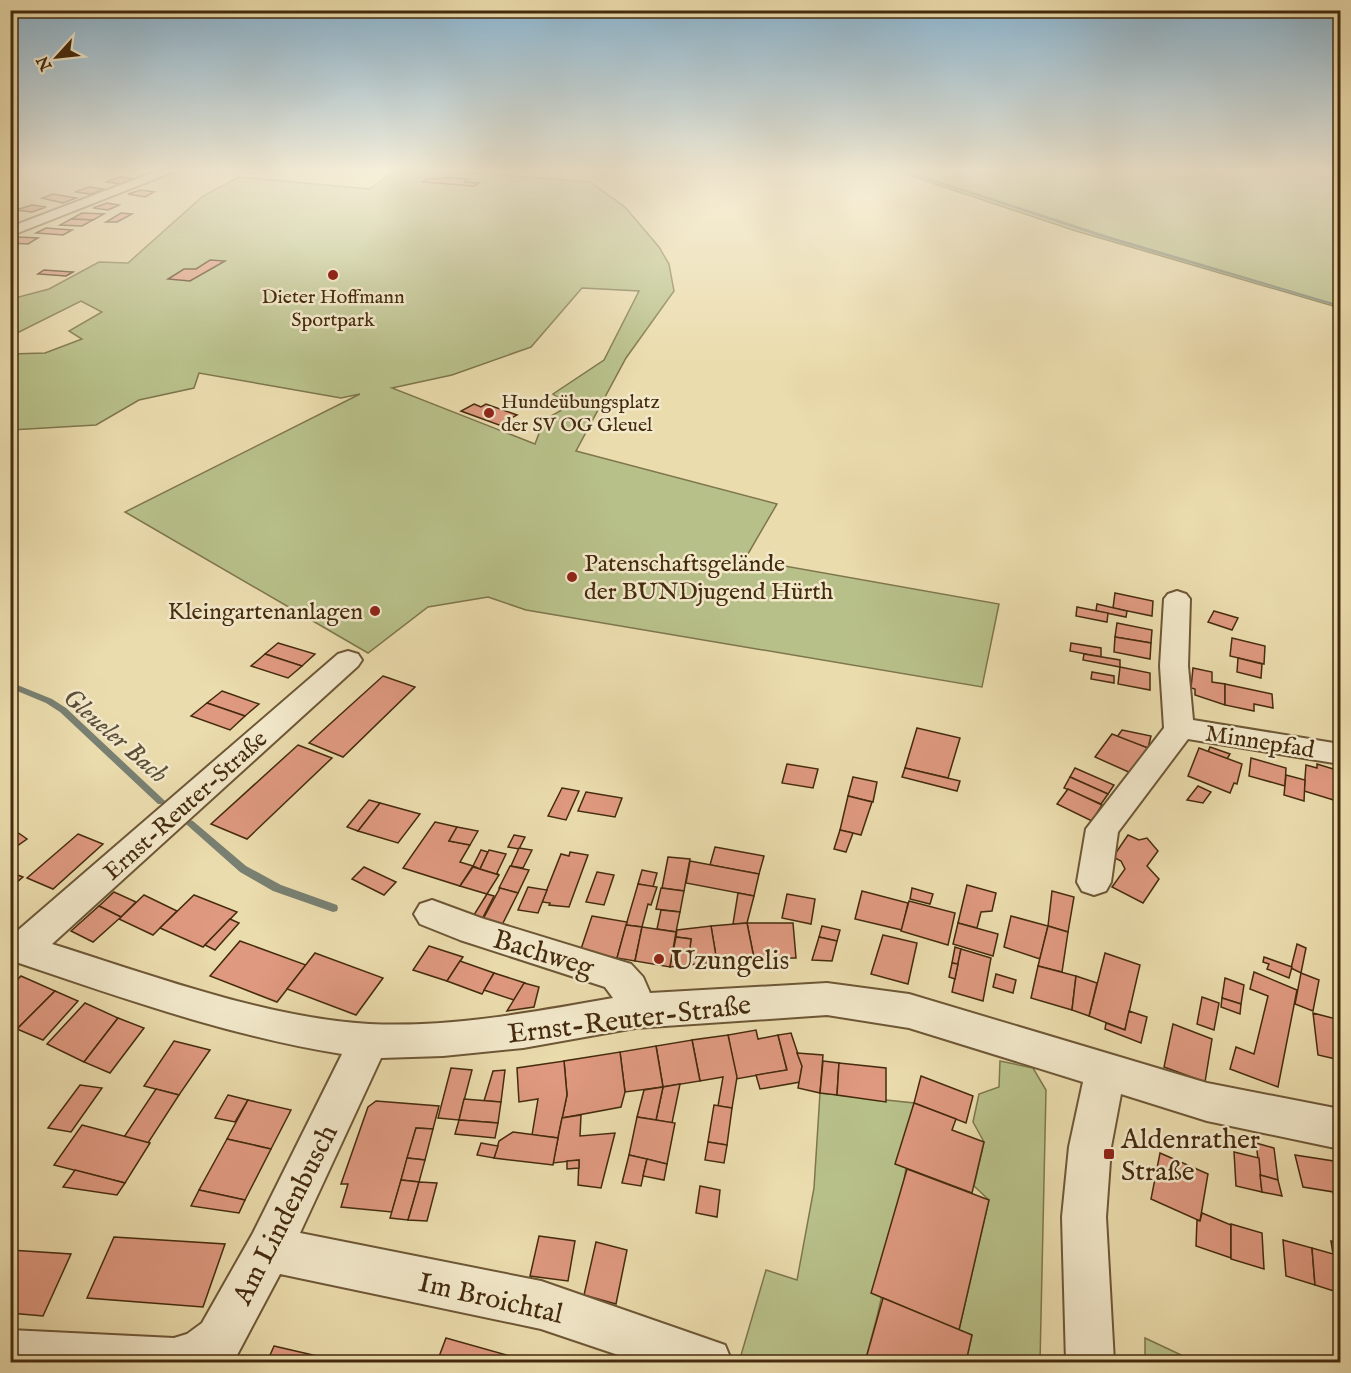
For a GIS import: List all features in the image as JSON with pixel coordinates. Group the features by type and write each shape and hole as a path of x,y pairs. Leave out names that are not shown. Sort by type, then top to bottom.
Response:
{"street":[{"name":"Minnepfad","path":"1094,882 1102,829 1179,728 1174,666 1177,599"},
{"name":"Ernst-Reuter-Straße","path":"16,947 348,660"},
{"name":"Minnepfad","path":"1179,728 1341,754"},
{"name":"Bachweg","path":"432,914 473,930 618,975 630,988 635,1011"},
{"name":"Ernst-Reuter-Straße","path":"16,947 197,1006 284,1028 369,1041 443,1039 523,1031 635,1011 748,1002 827,999 909,1011 1106,1069 1207,1102 1341,1129"},
{"name":"Am Lindenbusch","path":"10,1354 173,1362 199,1355 219,1340 269,1249 369,1041"},
{"path":"1090,1362 1084,1217 1090,1147 1106,1069"},
{"name":"Im Broichtal","path":"269,1249 541,1305 708,1362"}],"green space":[{"path":"160,234 648,234 669,264 674,291 626,358 576,451 777,504 745,559 999,604 982,687 526,610 488,597 428,607 368,653 125,512 360,394 341,398 199,373 194,388 139,400 96,425 11,430 11,354 45,353 82,339 69,331 102,312 81,301 11,336 11,299 49,289 99,262 128,263","holes":["582,288 639,291 604,360 553,394 569,406 544,420 535,444 392,388 452,375 531,347"]},
{"path":"1087,234 1340,234 1340,308"},
{"path":"1000,1061 1033,1068 1046,1090 1040,1362 966,1362 972,1335 959,1330 989,1200 974,1186 984,1142 973,1122 979,1094 999,1087"},
{"path":"820,1093 914,1103 895,1234 882,1298 865,1362 739,1362 766,1270 797,1280 814,1188"},
{"path":"1145,1338 1196,1362 1145,1362"}],"building":[{"path":"18,237 38,238 28,244 10,243"},
{"path":"210,260 225,261 190,281 168,279 184,269 196,269"},
{"path":"44,270 73,272 66,276 38,274"},
{"name":"Hundeübungsplatz der SV OG Gleuel","path":"474,404 481,407 486,404 517,415 499,425 461,411"},
{"path":"1115,593 1153,601 1152,616 1113,608"},
{"path":"1097,604 1127,611 1126,617 1096,611"},
{"path":"1077,607 1108,613 1107,622 1076,616"},
{"path":"1214,611 1238,618 1232,630 1208,622"},
{"path":"1117,623 1152,630 1151,643 1115,637"},
{"path":"1115,637 1151,643 1150,659 1114,652"},
{"path":"1232,638 1265,646 1264,664 1230,656"},
{"path":"278,643 315,654 302,666 265,654"},
{"path":"1071,643 1101,648 1101,657 1070,651"},
{"path":"265,654 302,666 288,678 251,666"},
{"path":"1084,654 1120,660 1120,667 1083,660"},
{"path":"1238,658 1262,664 1261,678 1237,672"},
{"path":"1120,667 1150,673 1150,690 1118,684"},
{"path":"1193,668 1212,672 1212,682 1225,684 1225,705 1195,695 1195,689 1191,688"},
{"path":"1092,672 1114,676 1114,683 1091,679"},
{"path":"383,676 415,687 343,757 309,743"},
{"path":"1225,684 1272,694 1273,708 1254,704 1254,711 1225,705"},
{"path":"222,691 259,704 245,716 207,703"},
{"path":"207,703 245,716 230,730 191,716"},
{"path":"917,728 960,738 948,778 905,768"},
{"path":"1122,730 1151,736 1148,748 1117,737"},
{"path":"1112,734 1148,748 1131,773 1095,757"},
{"path":"298,745 332,758 247,839 211,824"},
{"path":"1210,747 1230,754 1227,759 1208,752"},
{"path":"1199,748 1242,764 1237,784 1234,783 1230,793 1188,776"},
{"path":"1251,758 1286,768 1285,786 1249,776"},
{"path":"787,764 818,769 813,788 782,783"},
{"path":"1317,764 1340,771 1340,802 1304,791 1306,765 1317,768"},
{"path":"905,768 960,781 957,791 902,777"},
{"path":"1075,768 1114,785 1108,794 1070,777"},
{"path":"1286,775 1305,780 1304,801 1284,795"},
{"path":"853,777 877,782 873,802 848,796"},
{"path":"1070,777 1108,794 1101,804 1064,788"},
{"path":"1198,786 1211,792 1203,803 1187,800"},
{"path":"562,788 579,791 566,820 548,816"},
{"path":"1068,789 1102,805 1092,821 1057,804"},
{"path":"586,792 622,798 615,817 578,811"},
{"path":"848,796 872,802 861,835 840,830"},
{"path":"369,800 380,803 358,831 347,827"},
{"path":"380,803 420,814 398,843 358,831"},
{"path":"435,822 457,827 449,841 470,845 460,862 473,866 460,886 403,868"},
{"path":"457,827 478,831 470,845 449,841"},
{"path":"840,830 853,833 846,852 834,849"},
{"path":"17,832 27,839 10,851 10,838"},
{"path":"78,834 103,844 53,889 27,878"},
{"path":"514,835 525,837 519,849 508,847"},
{"path":"1128,835 1139,840 1147,838 1158,851 1147,866 1159,879 1143,903 1112,887 1125,869 1121,861 1113,857"},
{"path":"715,847 764,856 759,874 710,865"},
{"path":"519,848 532,850 523,868 511,866"},
{"path":"481,850 488,852 480,869 473,866"},
{"path":"489,850 506,854 497,873 499,875 480,869"},
{"path":"570,852 588,855 569,907 542,902 561,854 569,856"},
{"path":"668,857 690,859 684,891 662,888"},
{"path":"690,861 759,874 754,896 686,883"},
{"path":"510,866 529,870 518,893 499,888"},
{"path":"364,867 396,882 384,895 352,879"},
{"path":"473,867 499,875 487,894 460,886"},
{"path":"642,870 657,873 653,887 638,884"},
{"path":"10,872 23,877 10,888"},
{"path":"597,872 614,875 604,905 586,902"},
{"path":"638,884 657,887 651,905 648,904 642,927 626,925"},
{"path":"967,885 996,893 992,911 981,912 977,928 958,923"},
{"path":"528,887 547,890 538,913 518,910"},
{"path":"500,888 518,893 502,925 482,921"},
{"path":"661,888 684,891 680,912 656,909"},
{"path":"912,888 933,894 930,904 910,899"},
{"path":"862,891 908,903 902,930 855,919"},
{"path":"1052,891 1074,897 1068,932 1048,926"},
{"path":"114,892 136,902 121,917 99,906"},
{"path":"738,893 754,896 747,923 733,924"},
{"path":"487,894 494,896 481,921 472,918"},
{"path":"787,894 815,899 811,924 782,918"},
{"path":"144,895 177,911 153,935 119,919"},
{"path":"194,895 237,912 203,947 160,928"},
{"path":"909,901 955,913 948,945 901,931"},
{"path":"99,906 121,917 93,942 71,931"},
{"path":"661,910 680,912 676,932 657,929"},
{"path":"592,916 627,922 617,958 580,952"},
{"path":"1011,916 1048,926 1040,959 1004,947"},
{"path":"230,919 239,923 215,950 205,945"},
{"path":"747,923 793,923 796,958 754,958"},
{"path":"747,923 754,958 717,962 711,926"},
{"path":"958,923 998,934 993,956 953,944"},
{"path":"626,925 642,927 635,961 617,958"},
{"path":"711,926 717,962 688,965 691,939 676,937 677,930"},
{"path":"822,926 840,930 837,941 819,937"},
{"path":"1048,926 1068,932 1062,972 1038,966"},
{"path":"642,927 676,932 670,967 635,961"},
{"path":"883,935 917,943 908,984 871,974"},
{"path":"676,937 691,939 688,965 670,967"},
{"path":"819,937 837,941 832,961 812,960"},
{"path":"240,941 306,965 277,1002 210,976"},
{"path":"1297,944 1306,948 1301,973 1291,968"},
{"path":"429,946 463,957 447,981 413,970"},
{"path":"955,947 961,949 958,964 952,963"},
{"path":"961,949 991,958 983,1001 952,992"},
{"path":"315,953 383,978 356,1015 287,989"},
{"path":"1105,953 1140,965 1125,1030 1089,1016"},
{"path":"1264,957 1292,967 1289,978 1267,969 1269,964 1263,962"},
{"path":"460,961 494,973 482,994 447,981"},
{"path":"952,963 958,964 955,979 949,977"},
{"path":"1038,966 1076,976 1072,1010 1031,998"},
{"path":"1254,972 1297,990 1278,1087 1230,1069 1236,1047 1254,1054 1268,996 1250,989"},
{"path":"494,973 525,983 514,1000 484,990"},
{"path":"1301,973 1319,980 1313,1011 1295,1004"},
{"path":"996,974 1016,980 1013,993 993,987"},
{"path":"21,976 55,991 17,1029 10,1026 10,987"},
{"path":"1076,976 1097,983 1089,1016 1072,1010"},
{"path":"1225,978 1244,985 1241,1004 1222,998"},
{"path":"524,983 539,987 534,1007 507,1011"},
{"path":"55,991 78,1001 43,1040 17,1029"},
{"path":"1202,997 1219,1003 1214,1030 1197,1024"},
{"path":"1222,998 1241,1004 1240,1014 1221,1007"},
{"path":"85,1003 118,1018 84,1062 47,1044"},
{"path":"1129,1011 1147,1017 1141,1043 1105,1029 1106,1023 1125,1030"},
{"path":"1313,1013 1340,1020 1340,1060 1318,1055"},
{"path":"118,1018 144,1028 110,1073 84,1062"},
{"path":"1173,1024 1212,1039 1205,1082 1164,1067"},
{"path":"756,1030 758,1039 778,1035 787,1070 736,1079 728,1035"},
{"path":"791,1033 802,1066 800,1082 760,1089 756,1075 787,1070 778,1035"},
{"path":"728,1035 737,1077 732,1108 718,1106 723,1077 700,1081 692,1040"},
{"path":"692,1040 700,1081 663,1087 656,1046"},
{"path":"174,1041 210,1050 179,1095 144,1086"},
{"path":"656,1046 663,1087 625,1092 620,1052"},
{"path":"620,1052 625,1092 621,1107 562,1118 567,1095 564,1061"},
{"path":"797,1053 823,1055 820,1093 798,1088 802,1066"},
{"path":"564,1061 567,1095 558,1138 532,1135 538,1099 519,1102 517,1068"},
{"path":"823,1061 839,1063 837,1095 820,1093"},
{"path":"839,1063 886,1068 886,1102 837,1095"},
{"path":"451,1068 472,1070 459,1120 438,1118"},
{"path":"505,1070 501,1102 484,1101 493,1071"},
{"path":"921,1076 973,1096 966,1123 914,1103"},
{"path":"680,1084 672,1123 656,1120 663,1087"},
{"path":"80,1085 102,1088 71,1132 48,1128"},
{"path":"663,1087 656,1120 637,1117 644,1090"},
{"path":"156,1089 179,1095 148,1143 124,1137"},
{"path":"228,1095 248,1100 235,1122 215,1118"},
{"path":"464,1099 501,1102 498,1123 459,1120"},
{"path":"248,1100 291,1110 271,1149 227,1139"},
{"path":"376,1101 439,1106 433,1129 416,1128 392,1212 341,1207 348,1184 341,1184 368,1107"},
{"path":"914,1103 956,1119 952,1130 984,1142 972,1193 895,1164"},
{"path":"714,1105 732,1108 727,1145 708,1142"},
{"path":"581,1115 580,1136 615,1133 601,1188 578,1185 579,1160 553,1163 562,1118"},
{"path":"637,1117 675,1123 667,1164 629,1155"},
{"path":"459,1120 498,1123 495,1138 455,1134"},
{"path":"82,1125 150,1143 125,1183 54,1165"},
{"path":"416,1128 433,1129 425,1160 407,1158"},
{"path":"513,1132 558,1138 553,1165 494,1158 499,1141"},
{"path":"227,1139 271,1149 245,1200 199,1190"},
{"path":"708,1142 727,1145 724,1163 705,1160"},
{"path":"481,1143 498,1146 494,1158 477,1155"},
{"path":"1256,1143 1274,1148 1278,1180 1260,1175"},
{"path":"1234,1152 1259,1158 1262,1192 1236,1186"},
{"path":"1160,1153 1208,1174 1200,1221 1151,1199"},
{"path":"629,1155 647,1159 641,1186 622,1183"},
{"path":"1295,1155 1340,1162 1340,1193 1303,1187"},
{"path":"407,1158 425,1160 419,1182 401,1180"},
{"path":"647,1159 667,1164 664,1180 643,1176"},
{"path":"579,1160 579,1168 567,1169 567,1161"},
{"path":"907,1169 989,1200 959,1330 871,1293"},
{"path":"75,1170 125,1183 117,1195 63,1187"},
{"path":"1260,1175 1278,1180 1282,1196 1262,1192"},
{"path":"401,1180 419,1182 408,1220 390,1218"},
{"path":"419,1182 437,1183 427,1221 408,1220"},
{"path":"700,1186 720,1190 717,1217 696,1213"},
{"path":"199,1190 245,1200 239,1213 191,1206"},
{"path":"1333,1192 1340,1193 1340,1210 1337,1209"},
{"path":"1202,1213 1231,1225 1231,1258 1196,1246 1197,1220 1200,1221"},
{"path":"1231,1224 1262,1233 1264,1269 1231,1259"},
{"path":"539,1236 575,1241 568,1281 530,1276"},
{"path":"114,1237 225,1244 203,1307 87,1298"},
{"path":"1283,1240 1312,1248 1315,1285 1286,1276"},
{"path":"1331,1241 1340,1244 1340,1293 1315,1285 1312,1248 1333,1254"},
{"path":"596,1242 627,1250 616,1304 584,1295"},
{"path":"10,1250 71,1254 43,1316 10,1313"},
{"path":"883,1298 972,1335 966,1362 865,1362"},
{"path":"446,1338 521,1359 521,1362 437,1362"},
{"path":"274,1346 343,1362 267,1362"}],"waterway":[{"path":"1097,234 1340,306"},
{"name":"Gleueler Bach","path":"10,685 49,701 63,710 161,802"},
{"name":"Gleueler Bach","path":"190,823 243,869 277,888 333,908"}],"place":[{"name":"Dieter Hoffmann Sportpark","path":"333,275"},
{"name":"Hundeübungsplatz der SV OG Gleuel","path":"489,413"},
{"name":"Patenschaftsgelände der BUNDjugend Hürth","path":"572,577"},
{"name":"Kleingartenanlagen","path":"375,611"},
{"name":"Uzungelis","path":"659,959"},
{"name":"Aldenrather Straße","path":"1109,1154"}]}
